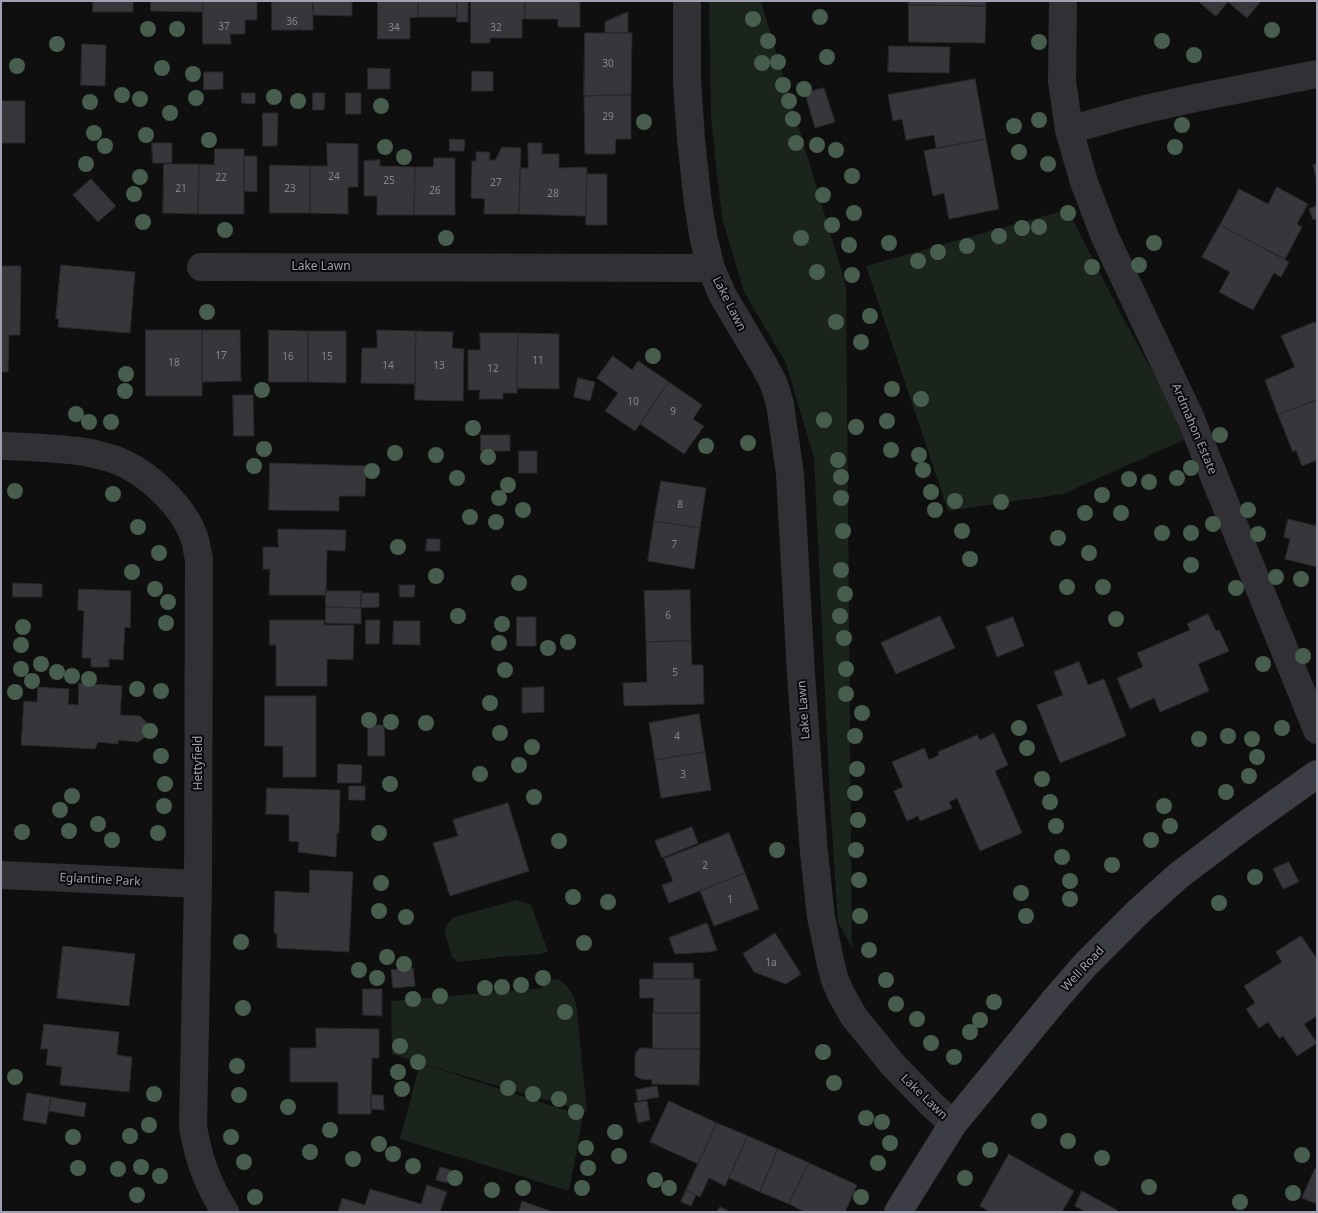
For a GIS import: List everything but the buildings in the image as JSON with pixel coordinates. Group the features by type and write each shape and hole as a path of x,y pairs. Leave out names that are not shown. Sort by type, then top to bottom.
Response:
{"main road":[{"name":"Well Road","path":"898,1212 953,1124 1085,965 1136,913 1178,876 1317,774"}],"street":[{"name":"Lake Lawn","path":"687,1 687,82 700,222 711,268 723,296 774,384 780,404 790,474 801,674 814,853 821,917 835,980 854,1017 894,1066 953,1124"},
{"name":"Ardmahon Estate","path":"1064,1 1062,80 1069,130 1084,182 1105,237 1190,417 1317,730"},
{"path":"1069,130 1137,111 1317,74"},
{"name":"Lake Lawn","path":"201,267 711,268"},
{"name":"Hettyfield","path":"1,446 87,452 122,462 164,492 184,517 194,539 199,559 198,884 193,1127 204,1172 225,1212"},
{"name":"Eglantine Park","path":"1,875 198,884"}],"shaded area":[{"path":"709,1 761,1 846,286 852,948 838,922 830,802 814,458 786,363 744,292 723,221 711,115"},
{"path":"1062,211 1074,222 1123,318 1164,392 1184,440 1063,494 948,511 866,266"},
{"path":"517,900 531,905 548,951 541,954 458,962 452,957 444,930 454,917"},
{"path":"558,979 569,989 576,1003 587,1112 423,1064 583,1116 569,1191 400,1139 420,1063 392,1054 391,1001 542,988 541,981"}]}
